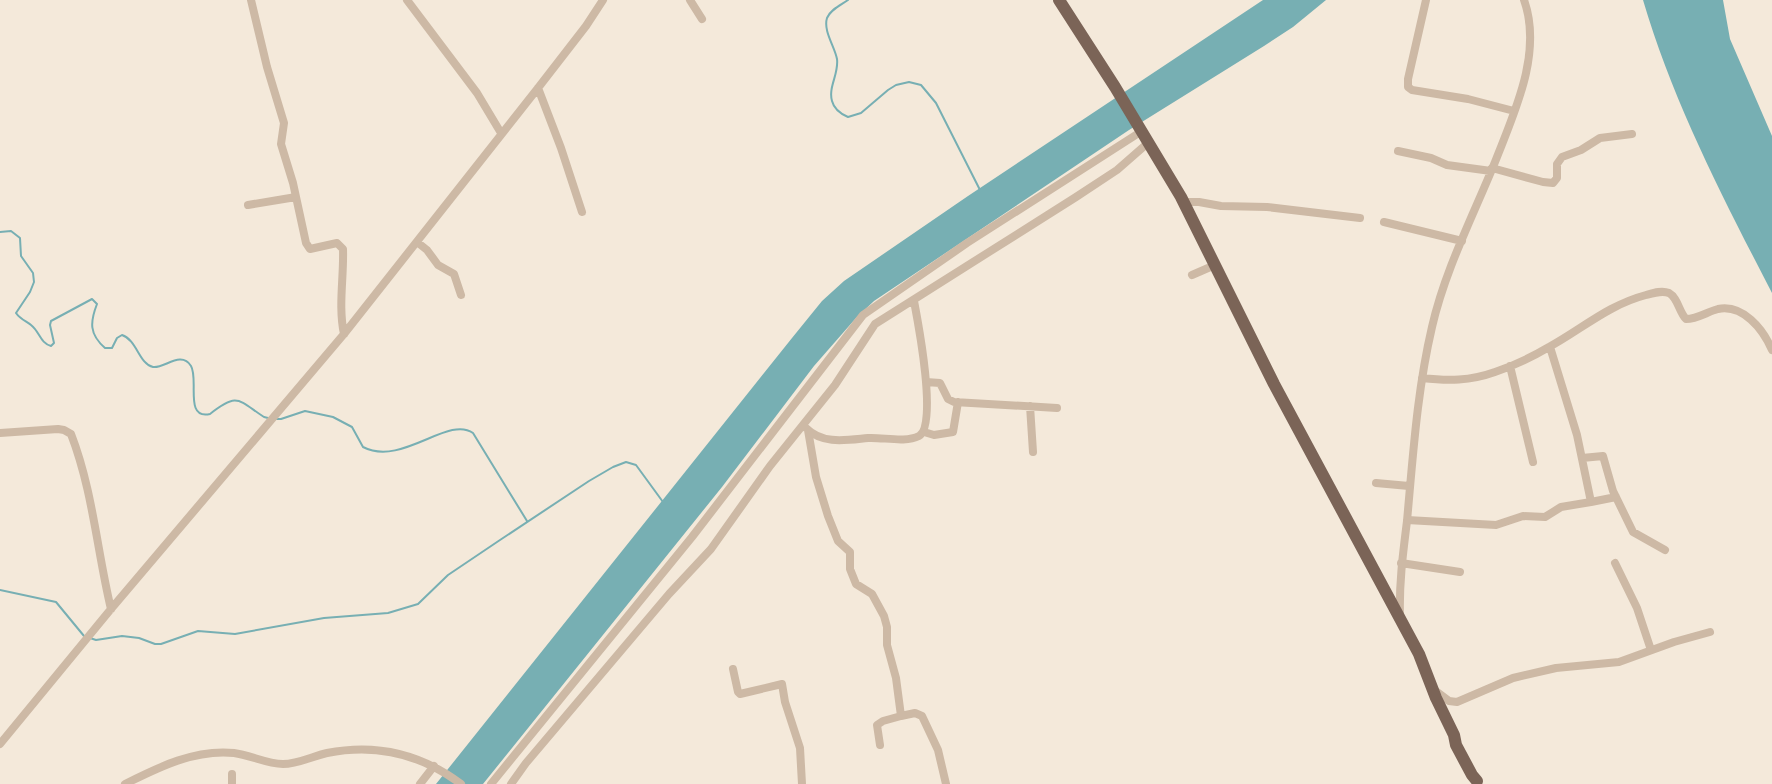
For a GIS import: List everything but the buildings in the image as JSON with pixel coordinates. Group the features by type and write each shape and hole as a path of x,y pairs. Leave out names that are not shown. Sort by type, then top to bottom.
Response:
{"main road":[{"path":"1060,1 1184,202 1266,368 1419,654 1431,687 1476,778"}],"street":[{"path":"251,0 267,67 284,123 281,144 308,247 314,249 337,243 343,249 344,277 341,316 344,334"},
{"path":"406,0 477,93 501,133"},
{"path":"0,744 344,334 538,88 603,0"},
{"path":"690,0 702,19"},
{"path":"1426,0 1408,87 1412,90 1468,99 1514,111"},
{"path":"1400,617 1401,564 1422,378 1436,310 1492,170 1524,77 1529,51 1530,27 1524,0"},
{"path":"538,88 582,212"},
{"path":"492,784 685,545 863,315 967,243 1140,130"},
{"path":"1398,151 1431,158 1447,165 1492,170 1553,183 1557,178 1557,164 1562,157 1600,138 1632,134"},
{"path":"511,784 526,763 669,594 711,549 770,466 806,427 875,324 1117,170 1149,142"},
{"path":"248,205 296,197"},
{"path":"1184,202 1268,207 1360,218"},
{"path":"1384,222 1462,241"},
{"path":"417,242 428,250 438,265 454,274 461,295"},
{"path":"1192,275 1215,265"},
{"path":"1422,378 1447,381 1469,380 1510,366 1550,347 1616,305 1660,292 1667,292 1671,295 1686,319 1721,309 1744,313 1772,350"},
{"path":"806,427 826,439 838,441 914,438 924,432 927,423 926,382 914,301"},
{"path":"1550,347 1577,435 1591,502"},
{"path":"1510,366 1533,462"},
{"path":"926,382 940,383 948,399 958,402 1057,408"},
{"path":"924,432 933,435 953,432 958,402"},
{"path":"1030,406 1033,452"},
{"path":"806,427 819,485 838,540 850,552 850,568 856,584 872,594 884,616 887,627 887,645 896,678 901,716"},
{"path":"0,433 58,429 71,434 92,505 101,569 111,609"},
{"path":"1582,458 1603,456 1610,484 1636,535 1665,550"},
{"path":"1376,483 1409,486"},
{"path":"1407,520 1496,525 1523,516 1545,517 1561,507 1616,497"},
{"path":"1615,563 1637,608 1651,650"},
{"path":"1401,564 1460,572"},
{"path":"1431,687 1449,702 1457,702 1514,678 1556,668 1608,664 1710,632"},
{"path":"733,669 740,694 783,685 785,702 800,748 802,784"},
{"path":"880,745 877,725 880,722 915,713 922,716 938,750 946,784"},
{"path":"125,784 182,758 222,752 286,764 333,752 372,750 408,754 444,771 461,784"},
{"path":"420,784 434,766"},
{"path":"232,774 232,784"}],"water":[{"path":"1263,0 1326,0 1293,27 1129,130 874,301 814,366 722,487 483,784 436,784 822,301 844,281 968,196"},
{"path":"1643,0 1723,0 1730,39 1772,136 1772,293 1700,149 1669,75"}],"waterway":[{"path":"848,0 831,12 826,23 837,59 831,91 834,106 848,117 861,113 896,85 909,82 921,85 936,103 980,190"},
{"path":"0,232 11,231 20,238 21,256 33,273 34,282 30,292 16,313 34,328 47,345 51,346 54,343 51,321 92,299 97,304 92,328 96,338 105,348 112,348 117,338 122,335 131,342 148,365 157,367 182,360 191,366 197,411 210,414 227,403 238,401 268,418"},
{"path":"274,419 305,411 333,417 352,427 363,447 378,451 393,451 408,447 451,430 463,429 473,433 527,521"},
{"path":"90,638 96,640 122,636 161,644 198,631 235,634 324,618 388,613 418,604 448,575 589,481 626,462 636,465 663,502"},
{"path":"0,590 56,602 84,636"}]}
